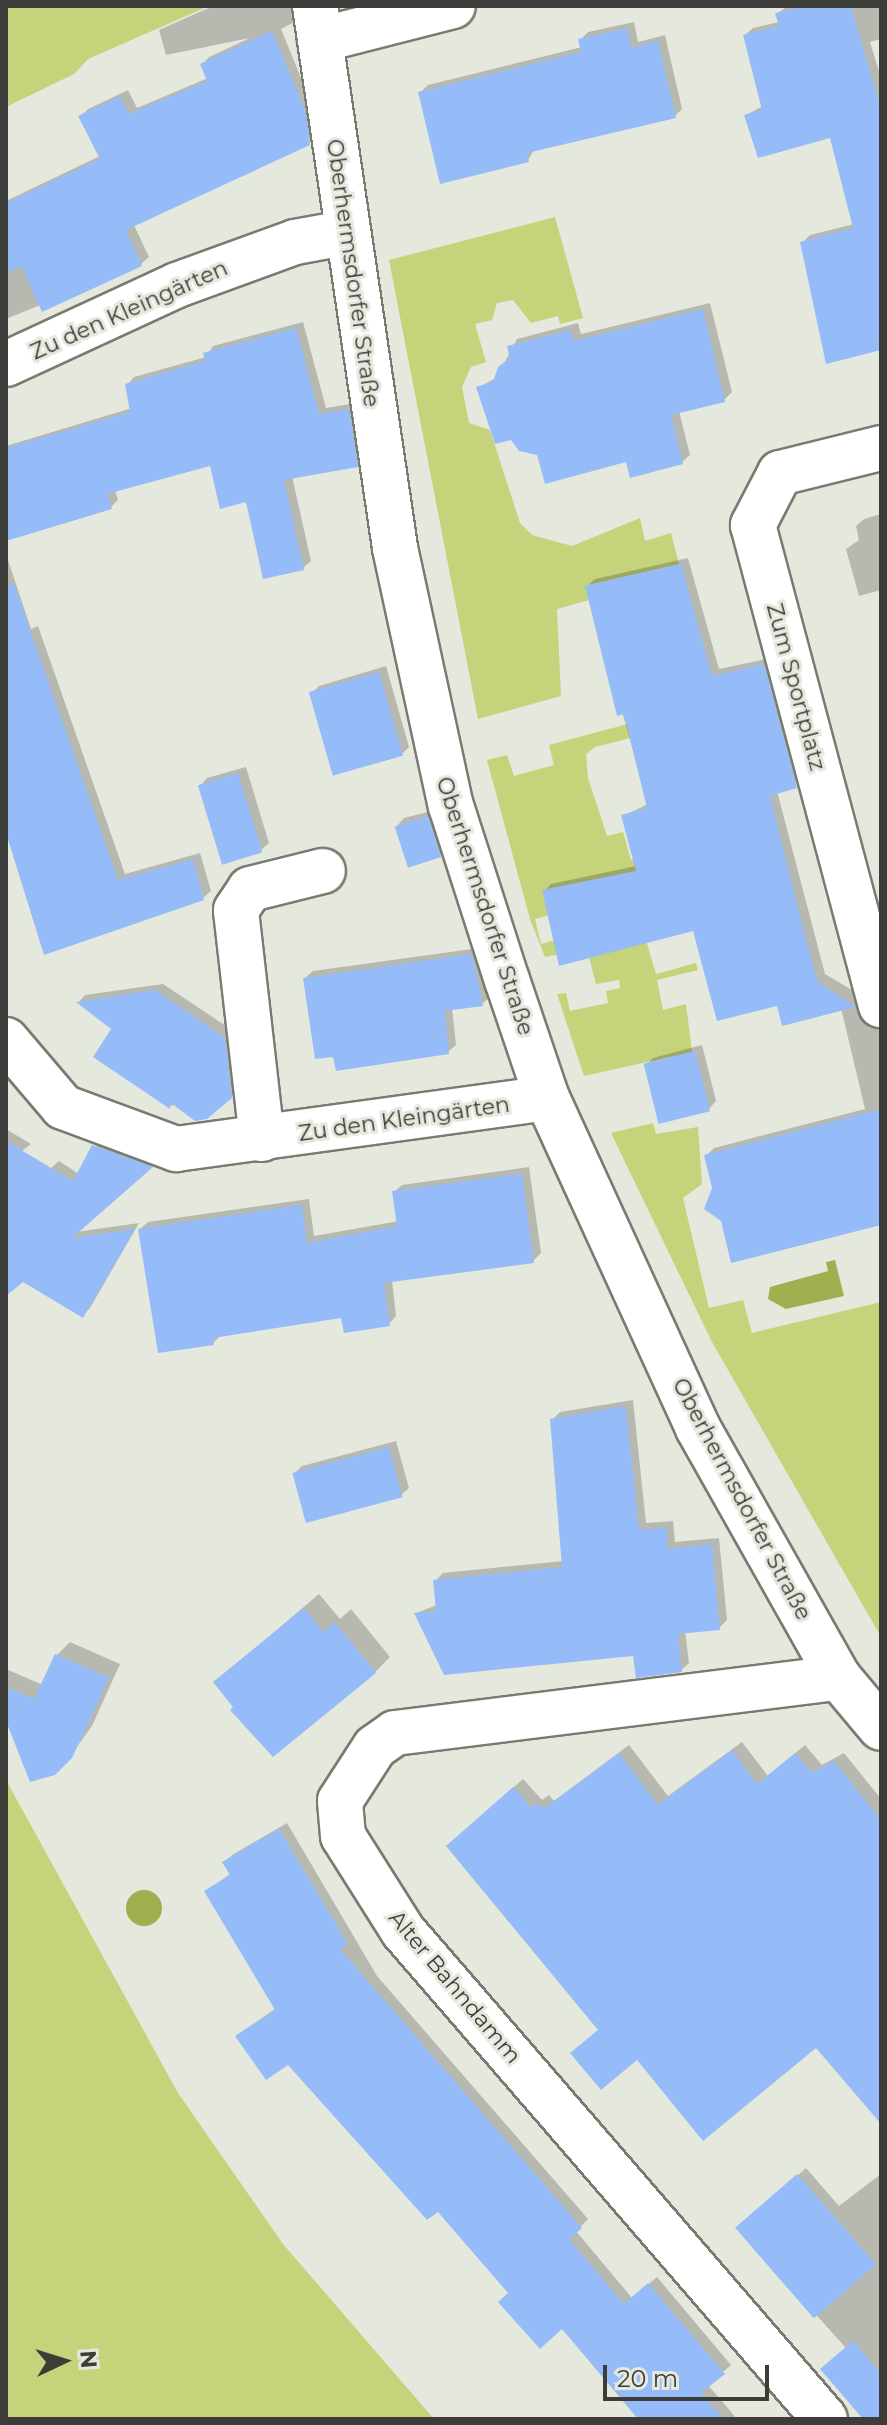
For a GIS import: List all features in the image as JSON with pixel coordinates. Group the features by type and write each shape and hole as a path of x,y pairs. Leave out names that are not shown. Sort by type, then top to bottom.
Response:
{"street":[{"path":"318,23 453,6"},
{"name":"Oberhermsdorfer Straße","path":"318,23 345,233 395,548 441,767 547,1098 698,1428 839,1678 881,1728"},
{"name":"Zu den Kleingärten","path":"6,364 177,285 288,244 345,233"},
{"name":"Zum Sportplatz","path":"881,448 780,473 753,525 881,1005"},
{"path":"262,1139 236,910 250,889 323,871"},
{"name":"Zu den Kleingärten","path":"6,1040 63,1107 176,1149 547,1098"},
{"name":"Alter Bahndamm","path":"825,2419 403,1931 343,1836 340,1801 375,1747 395,1733 839,1678"}],"shaded area":[{"path":"6,6 209,6 88,59 74,74 6,107"},
{"path":"555,217 583,318 560,324 558,316 531,323 513,300 497,303 492,320 475,324 486,362 471,367 462,387 469,423 490,430 520,523 532,535 572,546 640,518 645,541 671,533 679,564 587,585 589,600 557,609 561,696 478,719 389,260"},
{"path":"733,696 736,711 595,747 586,754 588,778 607,836 623,832 631,860 658,853 645,937 656,974 696,963 698,970 657,980 663,1010 686,1004 692,1052 584,1076 557,994 566,993 570,1011 608,1003 606,991 620,988 619,980 596,984 587,949 545,957 530,919 487,760 507,755 514,776 554,765 549,745","holes":["567,910 589,931 541,944 535,919"]},
{"path":"653,1123 656,1134 698,1127 702,1184 683,1198 709,1308 743,1300 752,1333 881,1302 881,1637 712,1342 611,1133"},
{"path":"835,1260 844,1296 786,1309 768,1299 770,1287 828,1271 826,1262"},
{"path":"6,1780 178,2093 283,2244 434,2419 6,2419"},
{"path":"144,1890 156,1896 162,1908 156,1920 144,1926 132,1920 126,1908 132,1896"}],"building":[{"path":"809,6 851,6 881,109 881,350 826,364 800,242 853,228 830,138 758,158 744,115 762,110 743,35 779,26 775,13"},
{"path":"627,28 631,48 658,41 676,118 527,153 529,162 440,184 418,92 581,52 578,39"},
{"path":"272,31 306,113 310,145 126,230 142,266 42,312 21,266 6,273 6,203 100,159 78,116 120,96 129,114 207,81 200,64"},
{"path":"703,309 725,402 671,415 683,464 630,478 626,462 545,484 537,455 519,451 511,440 495,444 476,387 493,382 498,367 510,358 507,346 571,330 574,341"},
{"path":"296,328 319,414 349,409 358,467 284,480 304,570 263,579 246,502 220,509 210,466 107,494 112,509 6,541 6,448 130,412 125,384 205,361 203,353"},
{"path":"681,564 712,676 764,664 797,788 770,796 805,936 818,982 856,1007 782,1026 777,1006 717,1021 693,931 559,966 542,890 636,871 621,815 647,808 624,714 617,716 585,586"},
{"path":"14,584 118,880 193,859 204,900 44,955 6,833 6,585"},
{"path":"379,672 403,756 333,776 309,692"},
{"path":"238,773 262,852 222,865 198,785"},
{"path":"428,816 441,857 408,868 395,827"},
{"path":"472,954 483,1006 445,1011 449,1054 336,1071 333,1057 315,1059 303,978"},
{"path":"155,990 225,1038 232,1098 207,1119 195,1121 171,1103 170,1109 93,1057 111,1029 76,1002"},
{"path":"695,1051 710,1111 659,1124 644,1064"},
{"path":"881,1109 881,1225 731,1263 721,1221 704,1209 712,1188 704,1155"},
{"path":"6,1141 73,1181 92,1145 153,1167 72,1238 135,1229 83,1318 23,1282 6,1296"},
{"path":"522,1174 534,1263 384,1283 390,1326 344,1333 341,1318 213,1338 214,1345 158,1353 138,1229 302,1205 307,1243 397,1226 392,1191"},
{"path":"626,1406 639,1530 666,1527 668,1549 712,1544 720,1630 678,1634 682,1672 636,1678 633,1656 444,1675 414,1613 436,1611 433,1580 562,1567 550,1419"},
{"path":"389,1447 402,1497 306,1523 292,1473"},
{"path":"304,1608 324,1632 335,1622 376,1673 273,1757 230,1710 233,1707 213,1682"},
{"path":"55,1654 109,1678 72,1758 55,1775 30,1782 6,1721 6,1687 34,1699"},
{"path":"732,1750 757,1784 795,1753 812,1773 834,1761 881,1820 881,2124 816,2048 703,2141 637,2060 601,2090 570,2053 598,2030 446,1846 513,1787 532,1808 538,1803 543,1809 619,1753 658,1805"},
{"path":"279,1829 348,1944 340,1949 582,2228 569,2239 624,2304 648,2283 725,2374 701,2393 724,2419 638,2419 562,2329 540,2349 498,2302 508,2293 438,2212 427,2220 288,2065 266,2080 235,2036 275,2010 204,1891 230,1875 222,1862"},
{"path":"797,2174 876,2265 814,2318 735,2228"},
{"path":"853,2341 881,2374 881,2419 863,2419 820,2369"}]}
